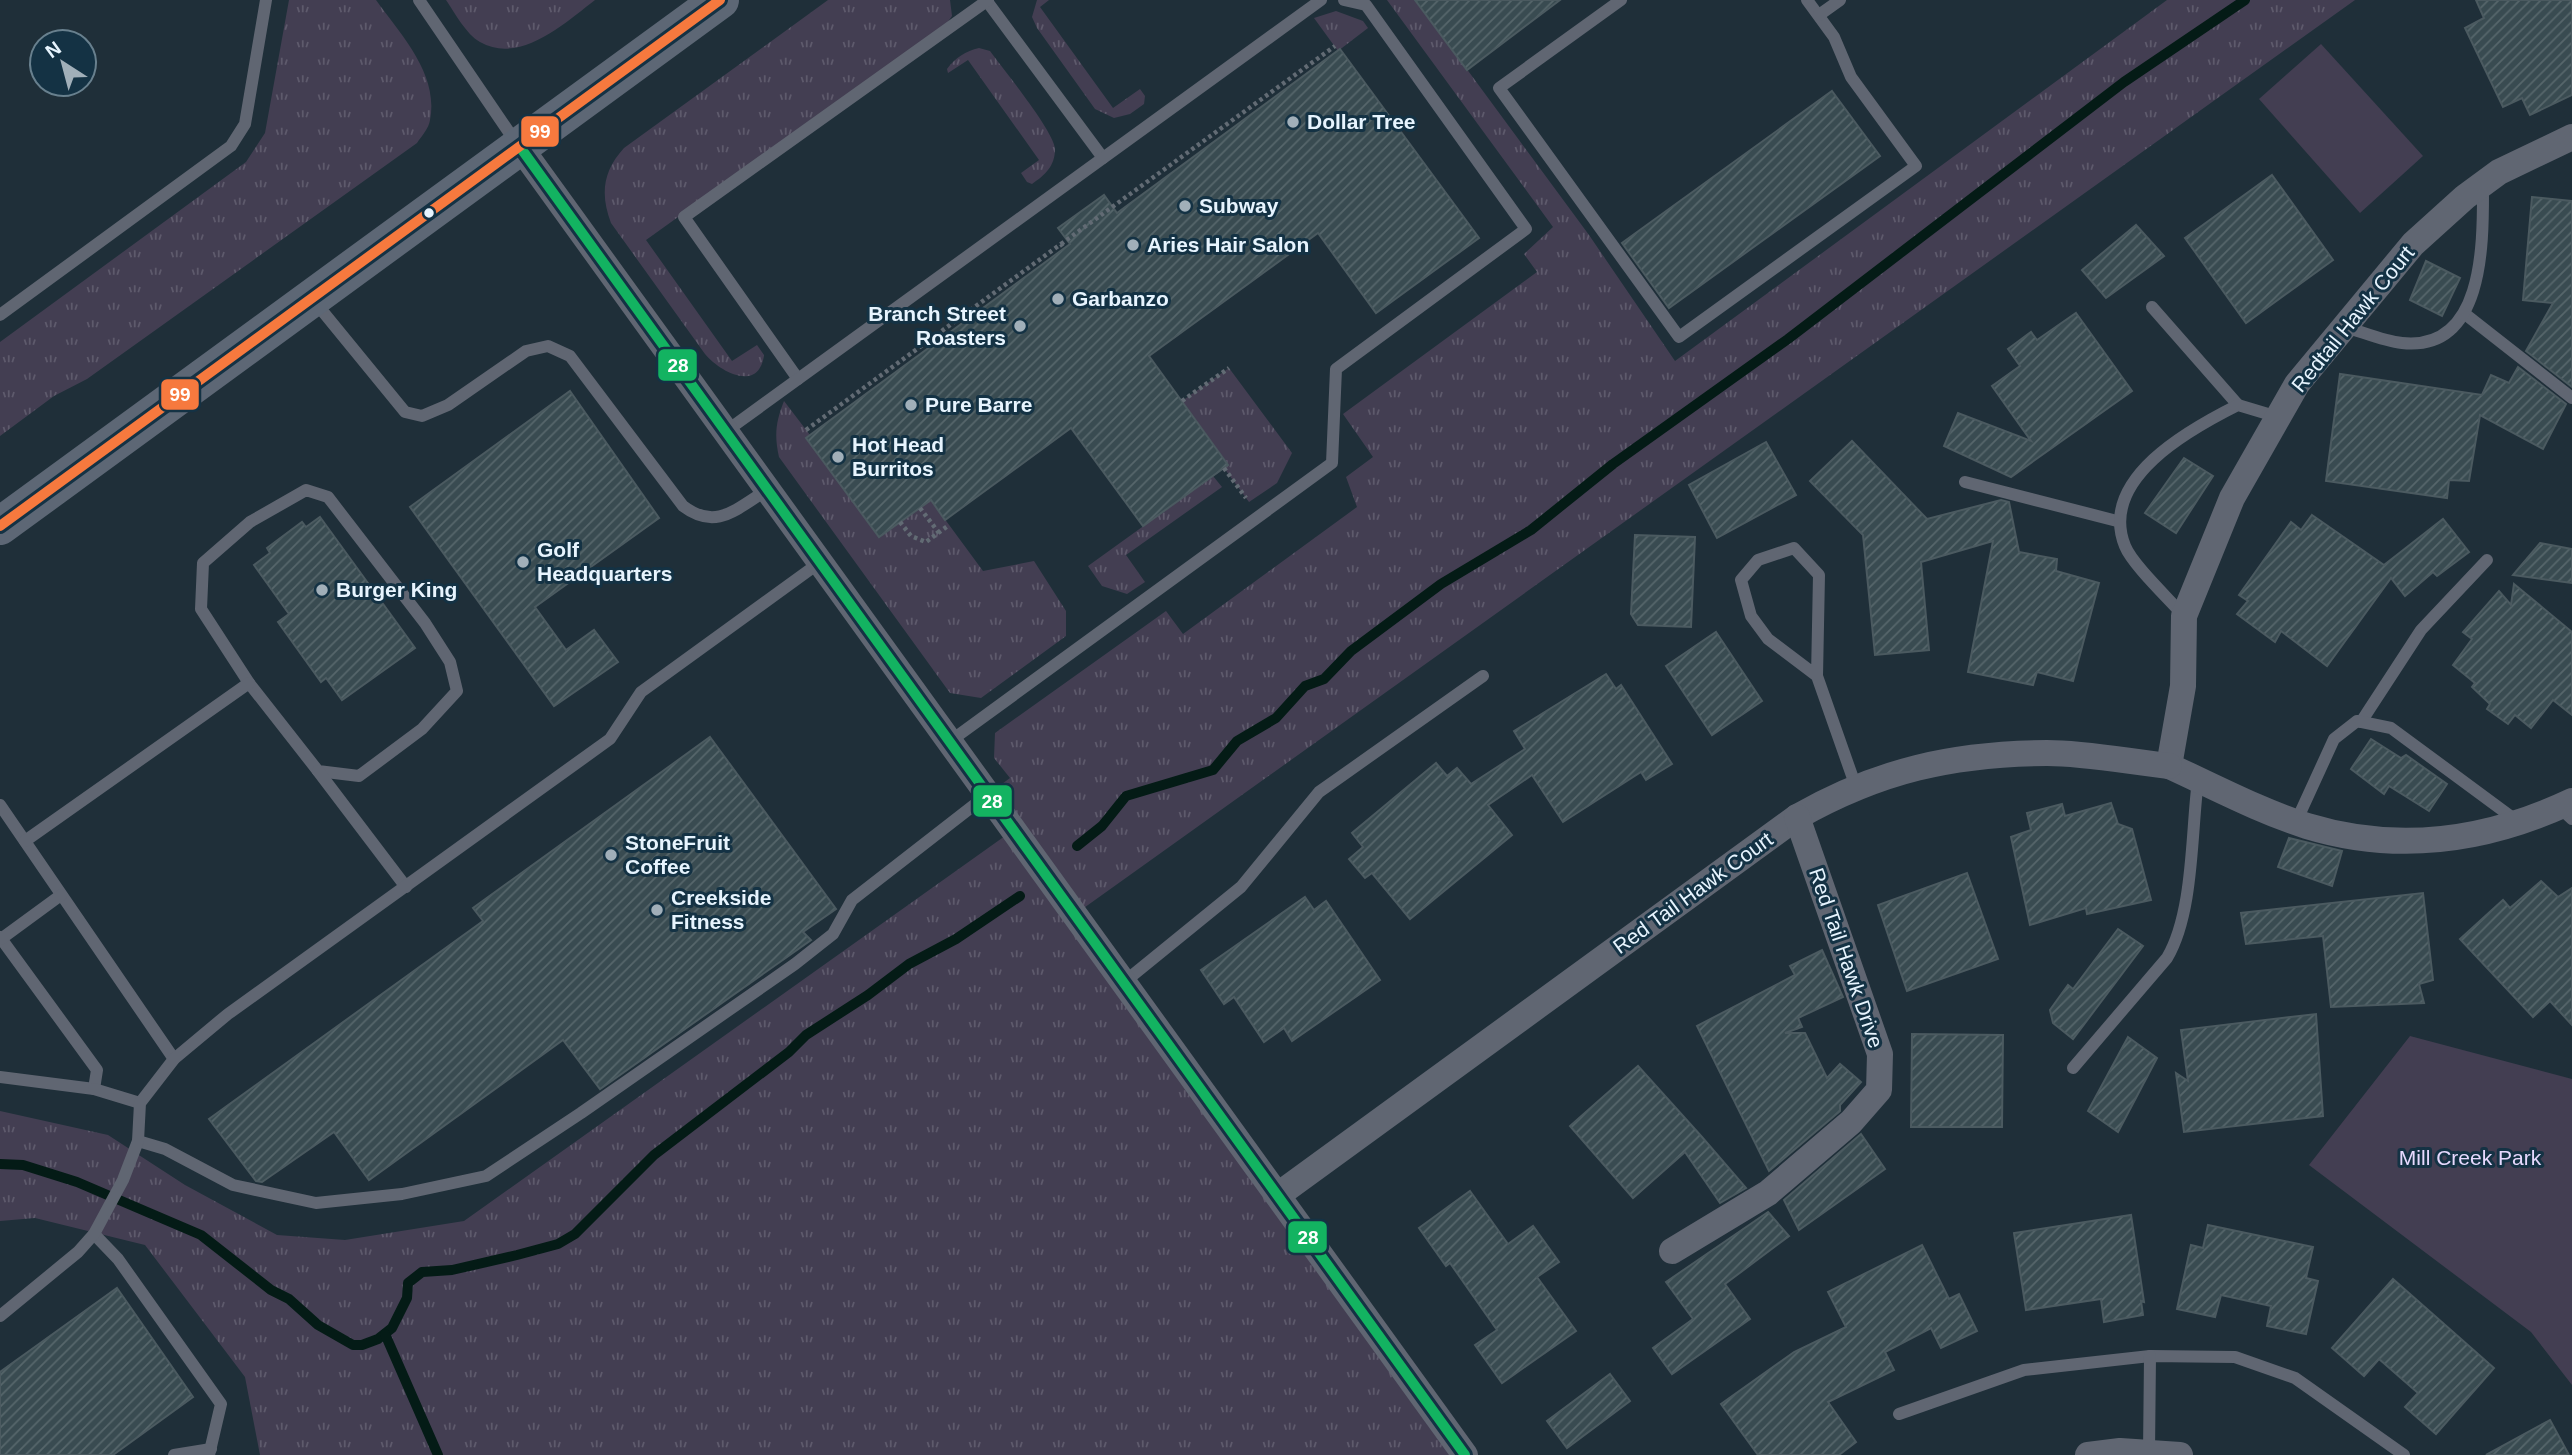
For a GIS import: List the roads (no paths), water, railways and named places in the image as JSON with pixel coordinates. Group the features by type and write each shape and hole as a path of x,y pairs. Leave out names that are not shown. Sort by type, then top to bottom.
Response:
{"main road":[{"path":"0,526 720,0"}],"street":[{"name":"Redtail Hawk Court","path":"2169,766 2183,686 2184,616 2232,498 2297,384 2413,244 2483,184 2541,150 2572,137"},
{"path":"520,147 1465,1455"},
{"name":"Red Tail Hawk Court","path":"1278,1195 1797,817 1856,787 1921,765 2048,753 2169,766"},
{"path":"2169,766 2296,822 2356,837 2408,841 2484,834 2568,809"},
{"name":"Red Tail Hawk Drive","path":"1672,1251 1768,1193 1851,1122 1879,1090 1880,1054 1797,817"},
{"path":"2088,1455 2149,1452 2179,1455"}],"lane":[{"path":"0,315 231,146 245,124 266,0"},
{"path":"419,0 520,147"},
{"path":"798,379 684,217 987,0 1103,158"},
{"path":"725,433 1321,0"},
{"path":"948,742 1332,463 1336,369 1526,229 1366,5 1344,0"},
{"path":"1621,0 1499,88 1679,337 1916,166 1852,77 1834,37 1807,0"},
{"path":"1819,15 1840,0"},
{"path":"2345,327 2403,343 2428,342 2451,331 2465,314 2483,239 2483,184"},
{"path":"312,299 405,412 422,416 448,405 526,351 548,346 570,356 683,506 698,517 709,519 730,513 767,490"},
{"path":"2152,307 2238,405 2278,417"},
{"path":"2465,314 2572,398"},
{"path":"2184,616 2126,549 2117,521 2126,493 2161,451 2191,429 2238,405"},
{"path":"1965,482 2117,521"},
{"path":"318,771 359,776 422,729 457,691 450,662 425,623 328,497 306,490 250,522 203,563 201,609 249,683 406,887"},
{"path":"1817,676 1768,639 1751,617 1741,580 1758,560 1794,548 1819,575 1817,676 1856,787"},
{"path":"2361,722 2421,630 2487,560"},
{"path":"0,1316 78,1252 94,1234 123,1180 138,1142 140,1103 174,1059 228,1014 610,739 641,692 819,563"},
{"path":"1123,983 1241,887 1319,792 1483,676"},
{"path":"25,841 249,683"},
{"path":"2296,822 2334,739 2357,721 2391,728 2521,824"},
{"path":"2073,1068 2167,958 2175,944 2187,883 2198,779"},
{"path":"138,1142 165,1149 233,1185 316,1203 402,1194 486,1176 794,964 833,934 852,900 987,795"},
{"path":"0,805 174,1059"},
{"path":"61,895 1,938 97,1070 94,1089"},
{"path":"0,1077 94,1089 140,1103"},
{"path":"94,1234 125,1269 220,1404 210,1452 174,1455"},
{"path":"2149,1452 2150,1356"},
{"path":"1899,1414 2024,1370 2150,1356 2235,1357 2295,1378 2404,1455"}],"waterway":[{"path":"1077,846 1102,826 1126,796 1213,770 1237,741 1276,718 1305,686 1324,679 1351,651 1441,584 1531,530 1613,464 1788,339 2124,82 2245,0"},
{"path":"0,1164 23,1165 77,1182 201,1235 271,1290 289,1299 318,1325 353,1345 362,1345 378,1339 392,1328 407,1298 408,1283 422,1272 452,1270 517,1255 558,1244 575,1234 654,1155 789,1052 806,1035 868,995 909,964 956,939 1020,896"},
{"path":"385,1334 438,1455"}],"place":[{"name":"Dollar Tree","path":"1293,122"},
{"name":"Subway","path":"1185,206"},
{"name":"Aries Hair Salon","path":"1133,245"},
{"name":"Garbanzo","path":"1058,299"},
{"name":"Branch Street Roasters","path":"1020,326"},
{"name":"Pure Barre","path":"911,405"},
{"name":"Hot Head Burritos","path":"838,457"},
{"name":"Golf Headquarters","path":"523,562"},
{"name":"Burger King","path":"322,590"},
{"name":"StoneFruit Coffee","path":"611,855"},
{"name":"Creekside Fitness","path":"657,910"}],"park label":[{"name":"Mill Creek Park","path":"2470,1158"}]}
